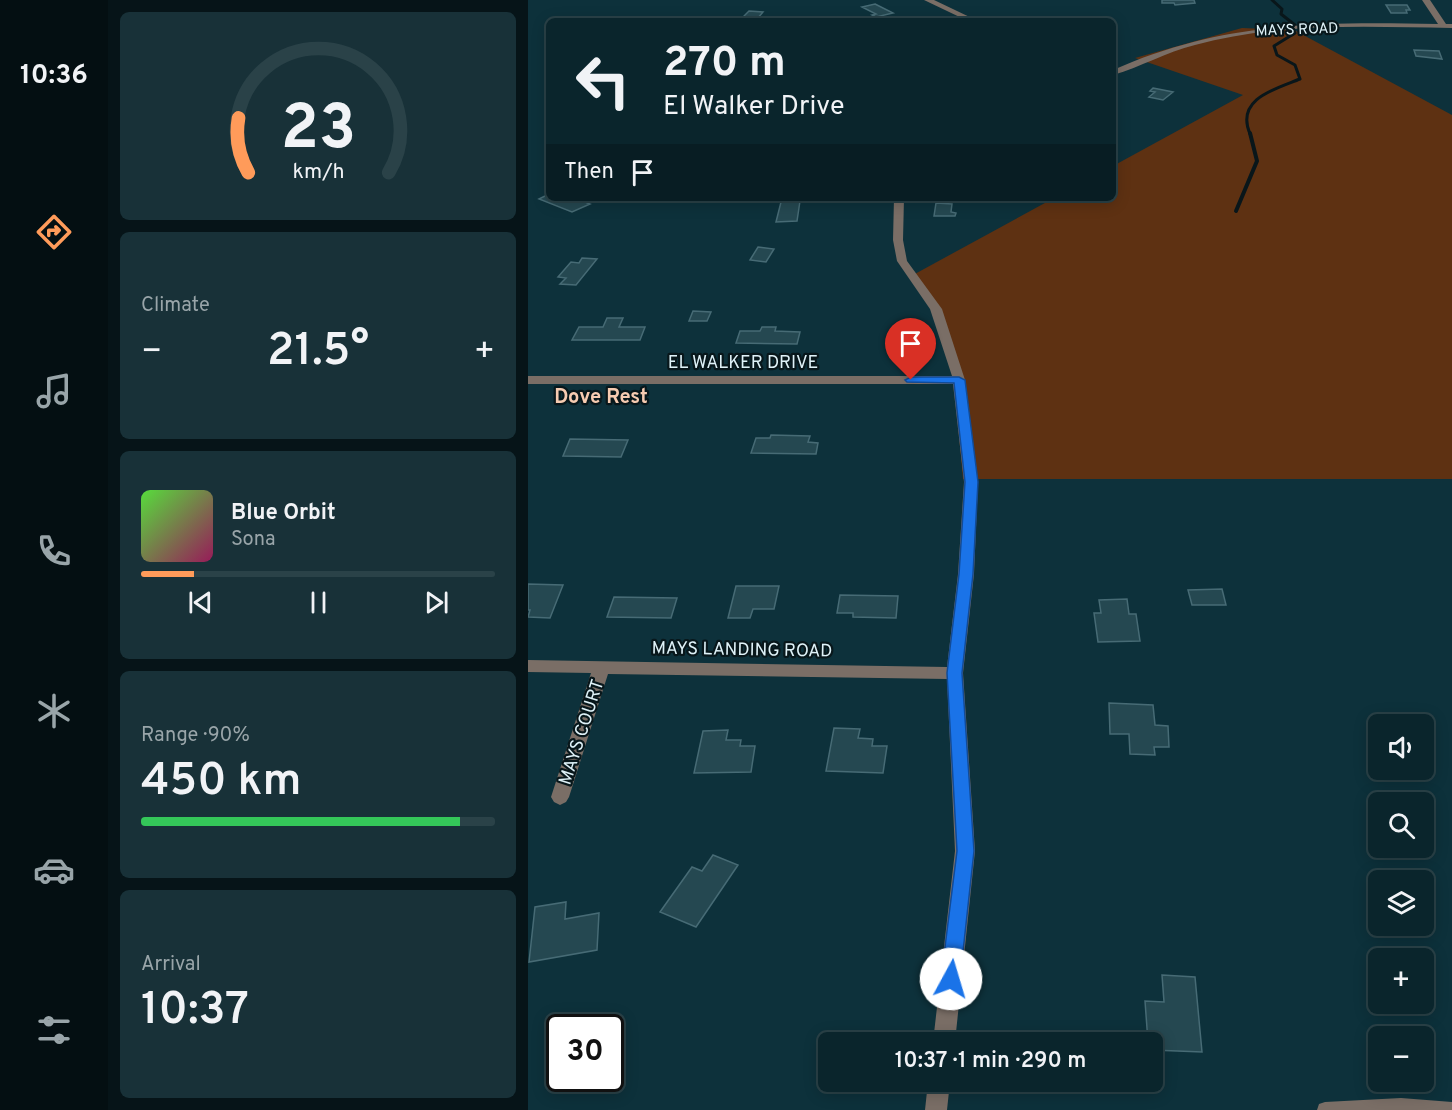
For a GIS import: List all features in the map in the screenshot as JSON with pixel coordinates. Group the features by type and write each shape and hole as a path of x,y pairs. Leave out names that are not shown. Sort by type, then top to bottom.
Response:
{"street":[{"path":"928,0 967,18"},
{"path":"1426,0 1448,26"},
{"name":"MAYS ROAD","path":"1116,72 1175,46 1268,28 1448,26"},
{"path":"899,201 898,240 902,261 936,309 959,380 971,482 966,574 955,673 965,851 945,1032"},
{"name":"EL WALKER DRIVE","path":"528,380 959,380"},
{"name":"MAYS LANDING ROAD","path":"528,666 955,673"},
{"name":"MAYS COURT","path":"560,797 602,666"},
{"path":"936,1110 938,1092"}],"lane":[{"path":"1325,1110 1401,1106 1452,1110"}],"shaded area":[{"path":"1242,28 1294,30 1452,115 1452,479 963,479 955,392 946,335 913,275 1049,201 1116,201 1116,164 1243,95 1135,58"}],"building":[{"path":"1162,0 1194,0 1195,3 1175,5 1174,3 1162,3"},
{"path":"875,4 893,13 876,17 872,15 876,14 862,7"},
{"path":"1386,5 1407,5 1410,10 1406,10 1407,13 1391,13"},
{"path":"749,11 763,12 758,18 742,18"},
{"path":"1414,50 1439,51 1442,59 1416,56"},
{"path":"1153,88 1173,92 1163,100 1149,97 1155,92 1150,91"},
{"path":"546,196 546,201 582,201 590,204 572,212 539,199"},
{"path":"800,201 797,221 776,222 781,202"},
{"path":"936,203 952,204 951,212 956,213 955,216 934,216"},
{"path":"758,247 774,249 766,262 750,260"},
{"path":"582,258 597,259 576,285 560,284 566,278 558,277 571,262 579,263"},
{"path":"693,311 711,312 707,321 689,321"},
{"path":"607,318 623,318 619,327 645,327 640,340 572,340 579,327 603,327"},
{"path":"762,327 776,327 775,331 800,332 797,344 736,343 740,331 760,331"},
{"path":"771,435 810,436 808,442 818,443 816,454 751,453 756,438 770,438"},
{"path":"570,439 628,440 621,457 563,456"},
{"path":"528,584 563,585 550,618 528,617 530,610 528,610"},
{"path":"736,586 779,586 774,609 753,609 750,618 728,618"},
{"path":"1222,589 1226,605 1192,605 1188,590"},
{"path":"840,595 898,596 896,618 853,617 853,613 837,613"},
{"path":"614,597 677,598 671,618 607,617"},
{"path":"1127,599 1129,614 1136,614 1140,641 1098,642 1094,613 1101,613 1099,600"},
{"path":"1109,703 1153,705 1155,725 1168,726 1169,747 1154,747 1155,755 1130,754 1129,734 1110,734"},
{"path":"834,728 860,729 858,738 873,739 872,746 887,746 883,773 826,771"},
{"path":"728,730 726,740 741,740 740,746 755,746 751,772 694,773 703,731"},
{"path":"713,855 738,865 696,927 660,912 692,867 702,871"},
{"path":"566,902 565,919 599,913 597,950 529,962 535,907"},
{"path":"1162,975 1195,977 1202,1052 1163,1050 1163,1032 1147,1032 1145,1001 1164,1002"}],"waterway":[{"path":"1272,0 1282,9 1281,14 1295,25"},
{"path":"1250,134 1247,122 1248,112 1253,104 1269,92 1300,79 1295,65 1277,55 1274,46 1295,33"},
{"path":"1236,211 1257,161 1250,133"}],"district":[{"name":"Dove Rest","path":"601,396"}],"route":[{"path":"911,380 959,380 971,482 966,574 955,673 965,851 951,979"}]}
